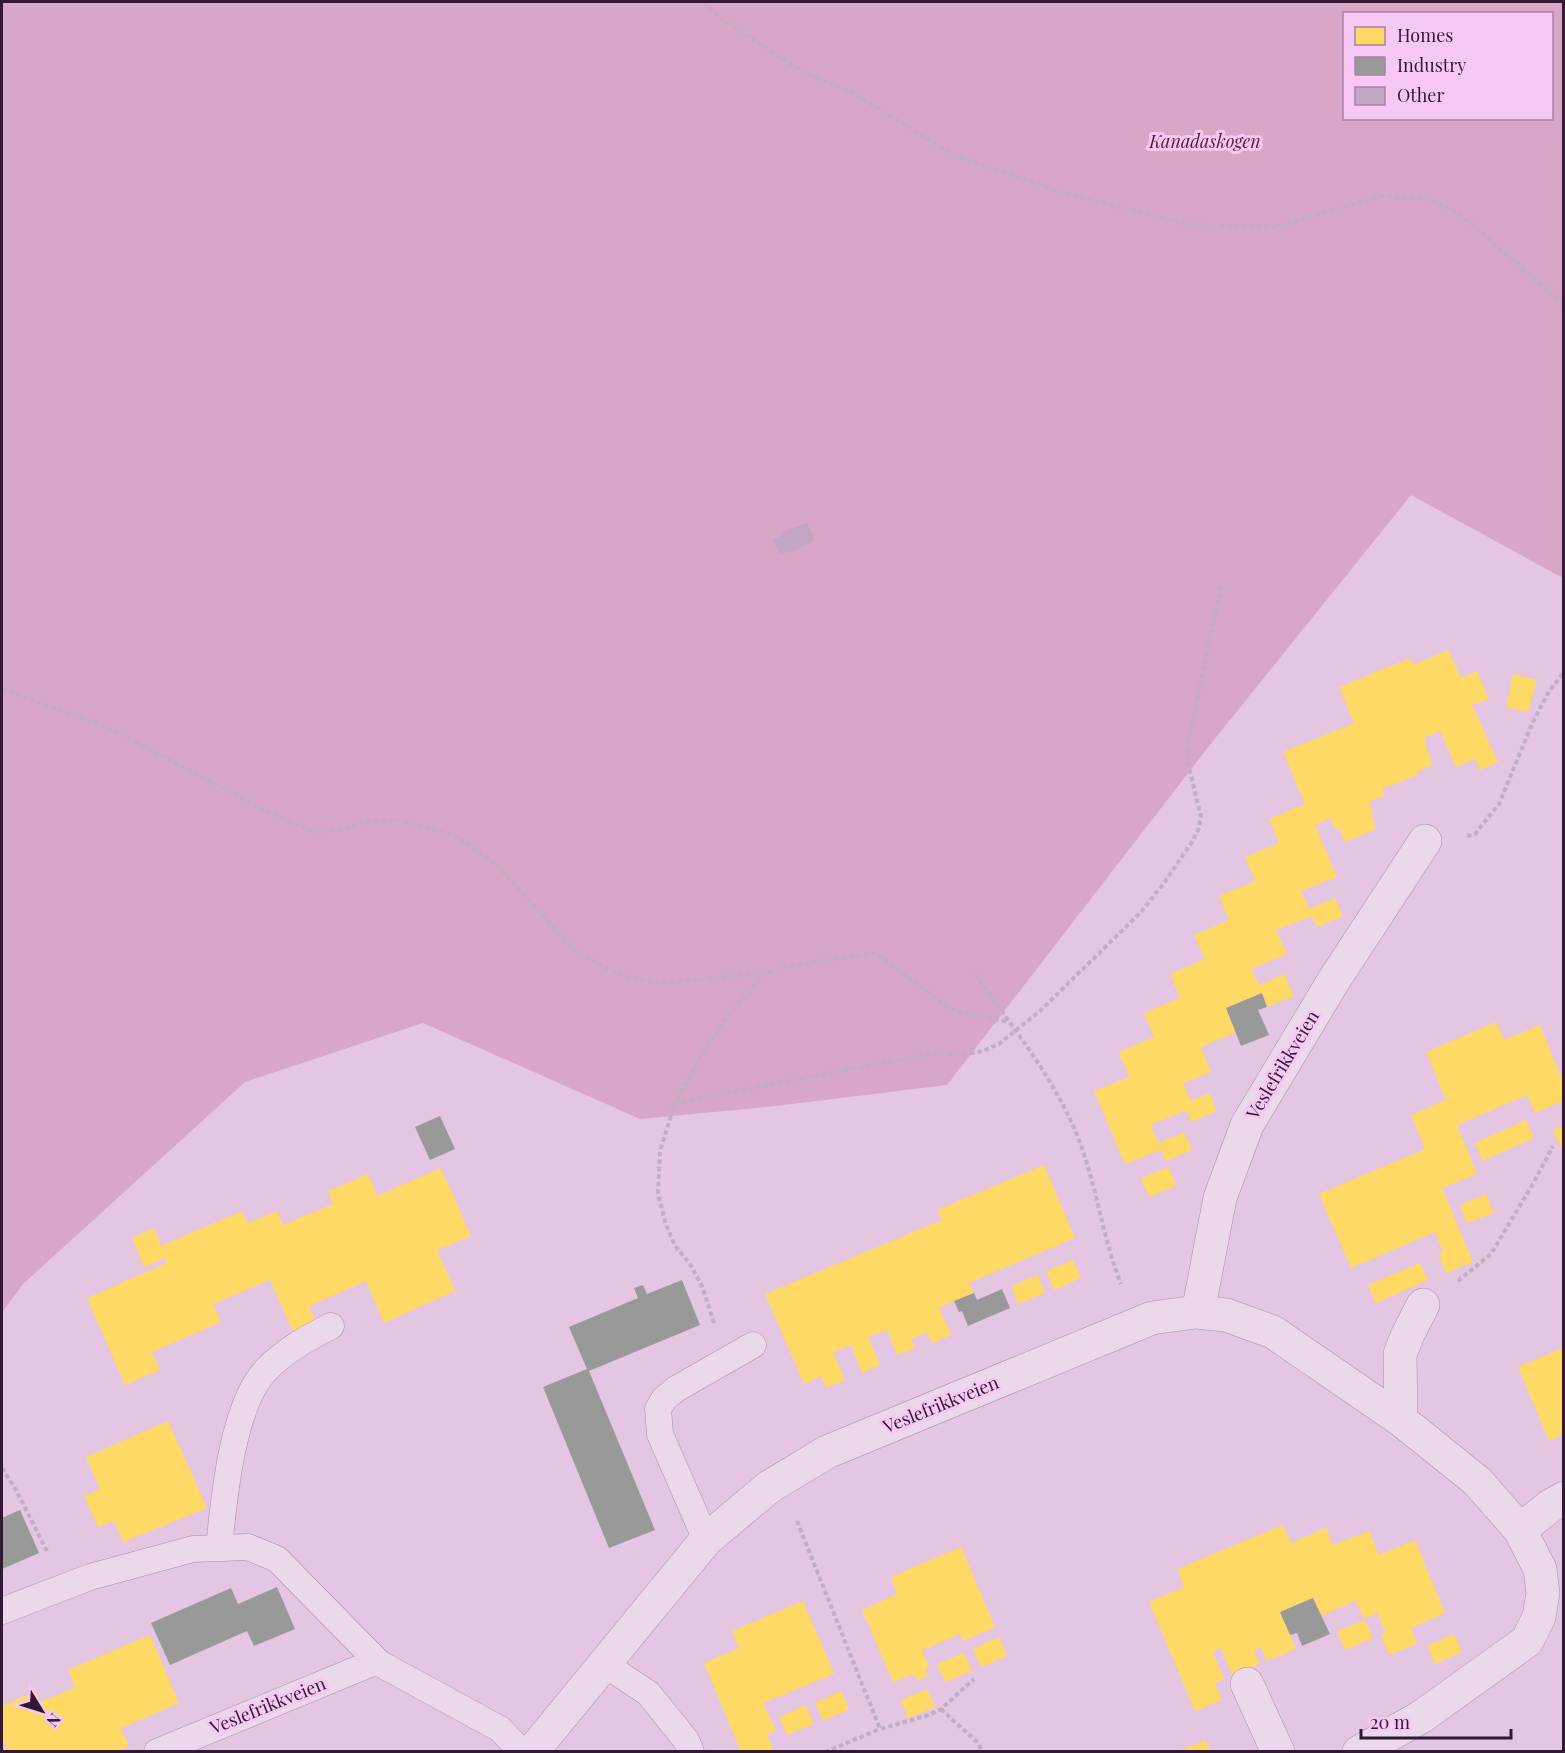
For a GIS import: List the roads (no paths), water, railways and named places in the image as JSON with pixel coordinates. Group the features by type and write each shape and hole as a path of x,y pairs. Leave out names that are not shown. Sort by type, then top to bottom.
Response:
{"street":[{"name":"Veslefrikkveien","path":"1196,1312 1200,1307 1220,1198 1247,1125 1334,980 1425,841"},
{"path":"1401,1420 1400,1354 1407,1334 1423,1305"},
{"name":"Veslefrikkveien","path":"532,1752 706,1540 780,1480 827,1452 1137,1324 1152,1318 1196,1312 1226,1315 1273,1332 1401,1420 1477,1481 1520,1530 1540,1569 1543,1593 1539,1617 1527,1641 1421,1717 1359,1752"},
{"path":"1520,1530 1563,1498"},
{"path":"1247,1684 1278,1752"}],"lane":[{"path":"219,1547 226,1480 245,1403 264,1371 297,1344 331,1326"},
{"path":"706,1540 660,1434 658,1409 664,1399 676,1389 753,1346"},
{"path":"2,1611 90,1577 193,1549 248,1547 277,1560 379,1663 500,1729 522,1752"},
{"name":"Veslefrikkveien","path":"157,1752 370,1664 379,1663"},
{"path":"604,1664 648,1693 686,1740 691,1752"}],"park label":[{"name":"Kanadaskogen","path":"1205,142"}]}
